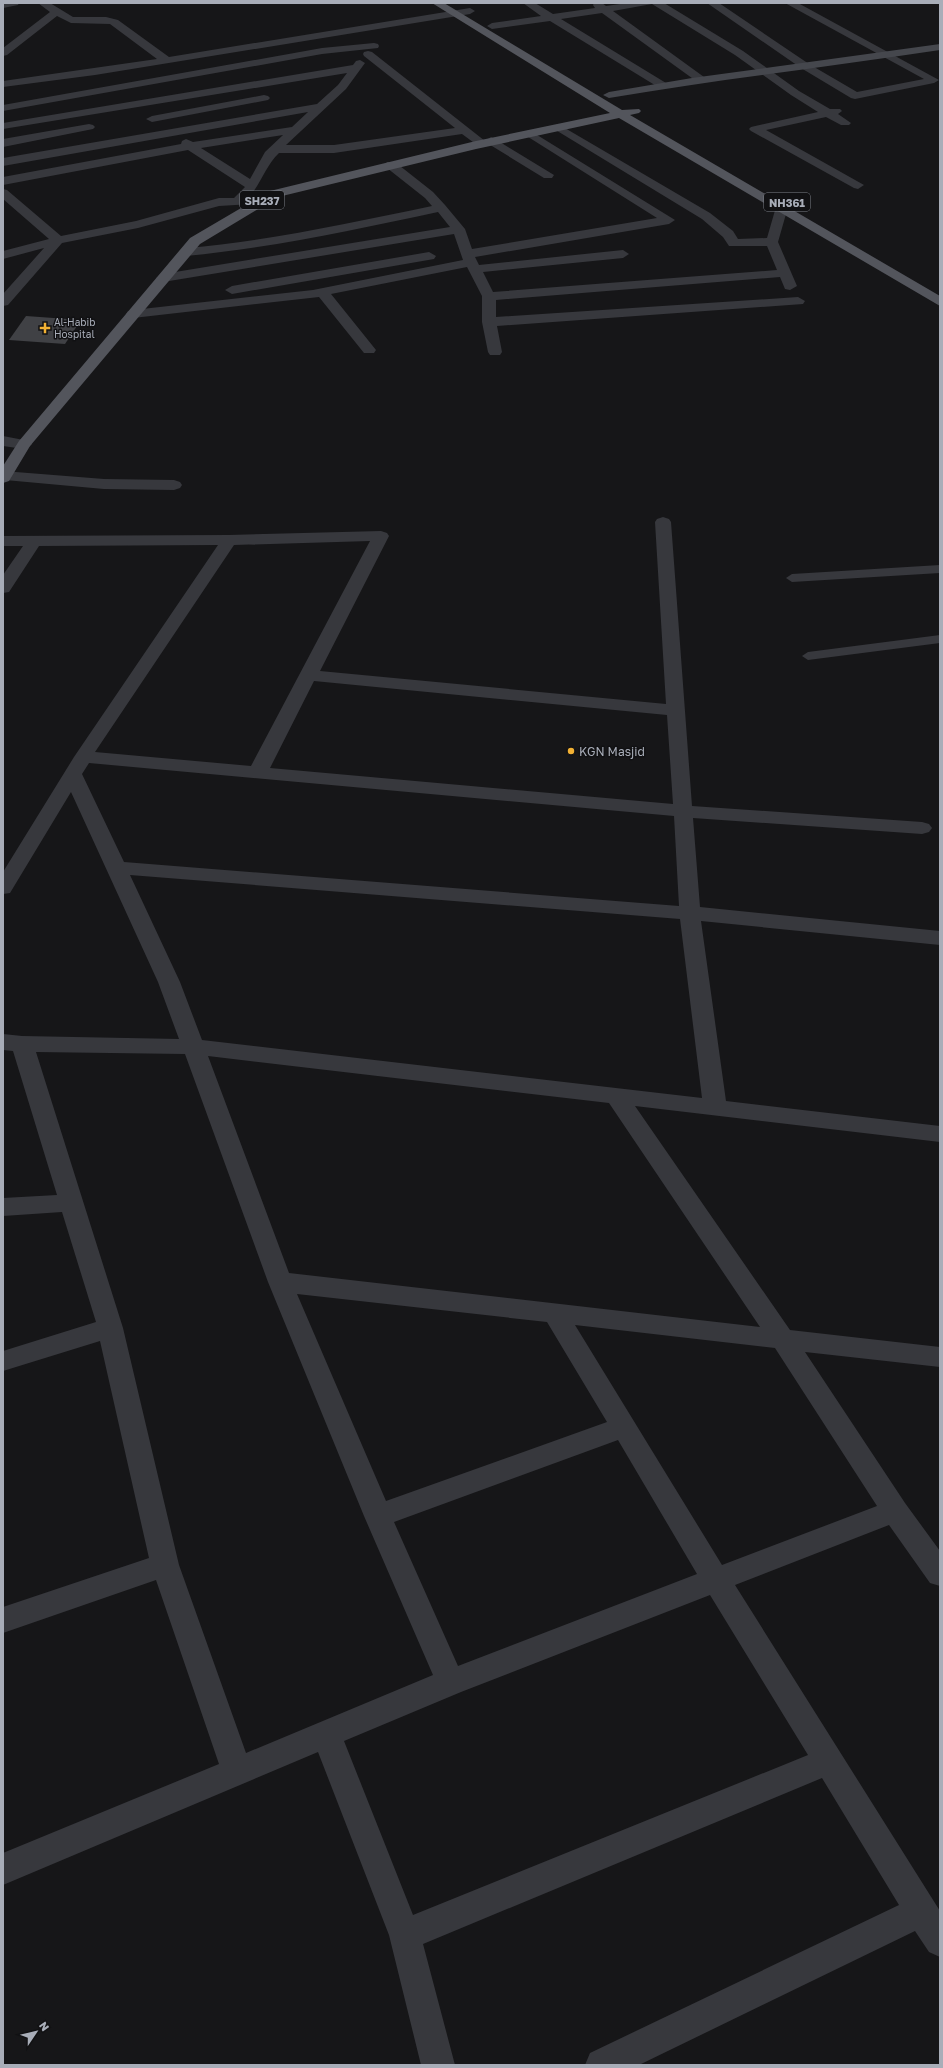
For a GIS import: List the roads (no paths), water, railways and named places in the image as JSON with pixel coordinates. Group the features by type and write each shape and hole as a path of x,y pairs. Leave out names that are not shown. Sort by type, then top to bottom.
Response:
{"main road":[{"path":"437,3 470,11 492,26 635,111"},
{"path":"455,8 620,114 783,205 940,302"},
{"path":"609,95 700,79 940,47"},
{"name":"SH237","path":"4,477 24,444 195,240 262,200 274,194 486,142 635,111"},
{"name":"NH361","path":"635,111 783,205 940,291"}],"street":[{"path":"3,5 14,3"},
{"path":"42,3 71,20 106,20 114,22 166,60"},
{"path":"528,3 662,85"},
{"path":"595,3 700,79"},
{"path":"492,26 648,3"},
{"path":"657,3 845,123"},
{"path":"712,3 805,66 855,96 934,80 790,3"},
{"path":"3,84 95,72 391,24 455,8"},
{"path":"3,53 56,12"},
{"path":"238,201 252,186 269,155 344,84 391,24"},
{"path":"3,108 322,51 371,50 464,130 548,175"},
{"path":"3,126 356,68"},
{"path":"95,72 135,104 148,118 252,186"},
{"path":"329,86 344,84"},
{"path":"858,186 755,129 851,108 859,95"},
{"path":"148,118 275,96"},
{"path":"3,162 320,107"},
{"path":"3,143 103,125"},
{"path":"558,127 706,216 728,234 734,243 772,242"},
{"path":"3,181 190,146 296,130"},
{"path":"276,149 334,148 464,130"},
{"path":"137,310 322,292 470,258 669,220 529,133"},
{"path":"391,165 429,195 459,229 470,258 489,296 489,322 495,352"},
{"path":"3,194 15,211 58,240"},
{"path":"3,255 58,240 138,224 219,202 262,200"},
{"path":"489,322 798,301 792,294 772,242 783,205"},
{"path":"186,252 233,249 297,238 441,208"},
{"path":"163,278 459,229"},
{"path":"3,302 58,240"},
{"path":"137,310 446,253 470,258 623,254"},
{"path":"489,296 784,273"},
{"path":"322,292 369,350"},
{"path":"3,441 24,444"},
{"path":"4,477 104,484 174,486"},
{"path":"663,522 690,913 715,1107"},
{"path":"3,541 229,540 381,536 258,772"},
{"path":"3,888 78,766 229,540"},
{"path":"3,588 34,541"},
{"path":"308,675 677,710"},
{"path":"78,766 258,772 684,810 922,828"},
{"path":"78,766 116,868 169,982 280,1282 378,1516 451,1682"},
{"path":"116,868 690,913 940,938"},
{"path":"237,1771 165,1565 110,1328 72,1203 12,1043 194,1047 940,1134"},
{"path":"616,1096 782,1338 895,1511 940,1574"},
{"path":"3,1207 72,1203"},
{"path":"280,1282 940,1357"},
{"path":"554,1312 716,1580 940,1941"},
{"path":"3,1361 110,1328"},
{"path":"378,1516 624,1427"},
{"path":"3,1869 451,1682 895,1511"},
{"path":"3,1620 165,1565"},
{"path":"326,1734 405,1936 438,2065"},
{"path":"405,1936 828,1761"},
{"path":"602,2065 921,1911"}],"lane":[{"path":"792,578 940,569"},
{"path":"808,656 940,639"}],"place":[{"name":"Al-Habib Hospital","path":"45,328"},
{"name":"KGN Masjid","path":"571,751"}]}
